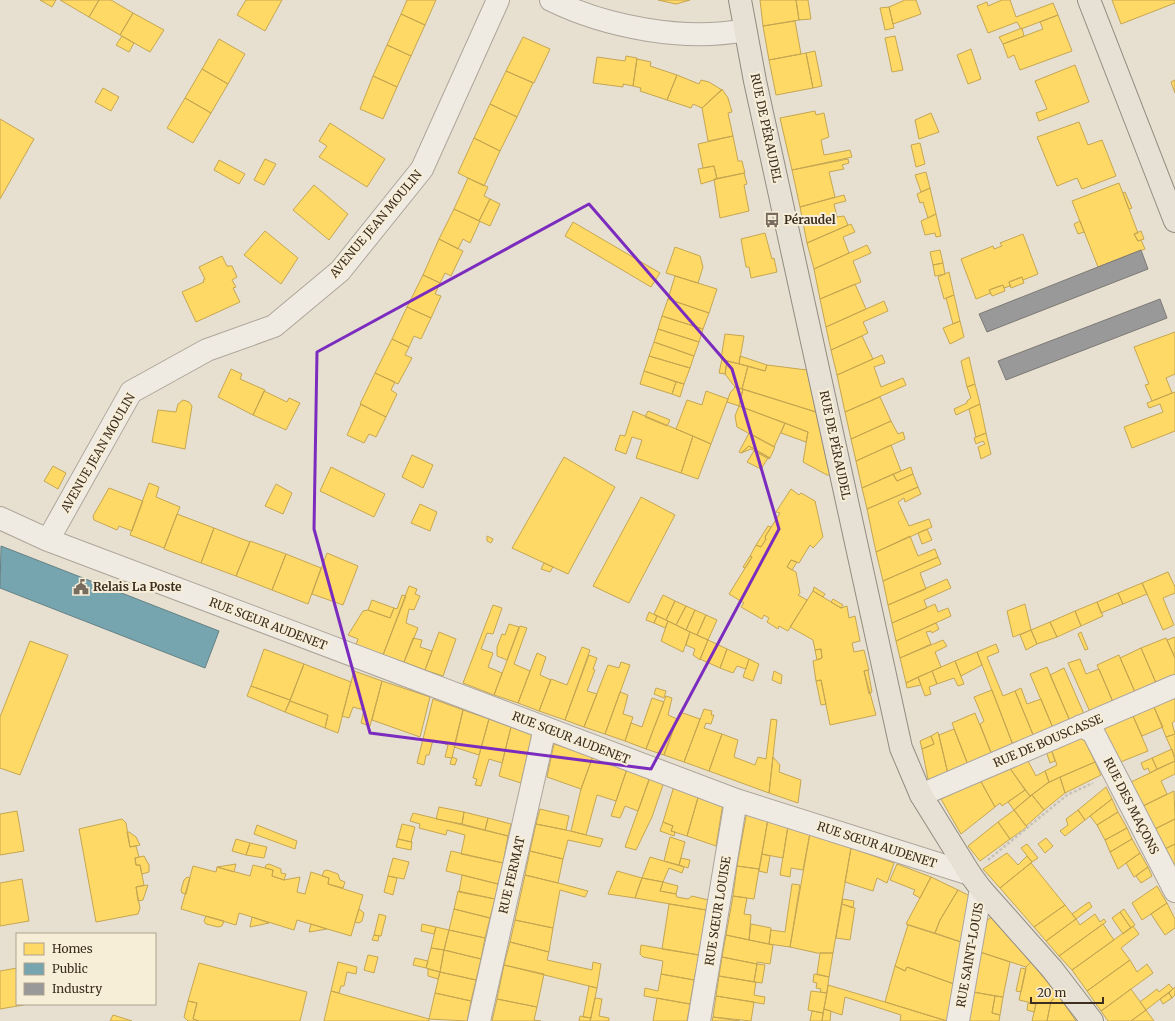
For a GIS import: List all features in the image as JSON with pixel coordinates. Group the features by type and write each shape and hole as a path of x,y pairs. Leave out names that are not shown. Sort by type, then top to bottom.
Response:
{"main road":[{"name":"RUE DE PÉRAUDEL","path":"740,0 745,30 901,748 921,796 976,882"},
{"path":"1089,0 1175,221"},
{"path":"976,882 1052,969 1092,1021"}],"street":[{"name":"AVENUE JEAN MOULIN","path":"48,540 131,392 207,350 274,326 340,271 422,169 498,0"},
{"path":"551,0 583,14 640,28 726,34 745,30"},
{"path":"1101,0 1137,94 1136,121"},
{"name":"RUE SŒUR AUDENET","path":"0,518 48,540 736,800 976,882"},
{"name":"RUE DE BOUSCASSE","path":"921,796 1175,686"},
{"name":"RUE DES MAÇONS","path":"1081,726 1093,732 1175,891"},
{"name":"RUE FERMAT","path":"479,1021 545,728"},
{"name":"RUE SŒUR LOUISE","path":"700,1021 736,800"},
{"name":"RUE SAINT-LOUIS","path":"958,1021 976,882"}],"path":[{"path":"976,882 1067,795 1113,772"}],"highlighted area":[{"path":"589,204 732,369 779,529 651,769 370,733 314,529 317,352"}],"building: Homes":[{"path":"40,0 56,0 52,7"},
{"path":"60,0 99,0 89,17"},
{"path":"99,0 111,0 133,13 120,35 89,17"},
{"path":"246,0 282,0 265,31 237,15"},
{"path":"407,0 436,0 425,25 401,14"},
{"path":"658,0 690,0 676,4"},
{"path":"760,0 796,0 799,20 763,26"},
{"path":"796,0 808,0 811,19 799,20"},
{"path":"905,0 916,0 921,14 893,24 889,7"},
{"path":"1002,0 1010,0 1016,17 1053,3 1058,15 1021,29 1017,22 988,33 977,6 987,2 988,6"},
{"path":"1112,0 1175,0 1175,3 1121,24"},
{"path":"889,7 894,28 885,30 880,8"},
{"path":"133,13 164,30 150,52 120,35"},
{"path":"401,14 425,25 411,56 387,45"},
{"path":"1058,15 1072,51 1020,70 1014,55 1008,58 1003,44 1043,29 1040,22"},
{"path":"795,21 801,54 769,60 763,26"},
{"path":"1022,28 1024,36 1003,44 999,37"},
{"path":"122,36 134,43 129,52 116,45"},
{"path":"895,36 903,70 892,72 885,38"},
{"path":"523,37 550,49 534,83 506,71"},
{"path":"219,39 245,54 228,84 202,69"},
{"path":"387,45 411,56 397,87 373,76"},
{"path":"971,49 981,79 968,84 957,55"},
{"path":"815,51 822,86 813,88 806,53"},
{"path":"806,53 813,88 776,95 769,60"},
{"path":"626,56 637,58 633,86 623,84 623,87 593,83 597,57 625,61"},
{"path":"637,59 651,62 650,66 677,75 667,100 640,91 641,88 633,86"},
{"path":"1075,65 1089,102 1039,121 1036,113 1047,109 1035,81"},
{"path":"202,69 228,84 211,113 185,98"},
{"path":"506,71 533,83 517,117 490,104"},
{"path":"677,75 699,84 701,80 709,82 722,90 702,108 693,104 691,108 667,100"},
{"path":"373,76 397,87 383,119 360,109"},
{"path":"1175,80 1175,93 1171,82"},
{"path":"103,88 119,97 111,111 95,102"},
{"path":"722,89 728,98 732,112 728,113 733,136 708,141 702,108"},
{"path":"185,98 211,113 193,143 167,128"},
{"path":"490,104 517,117 500,151 474,138"},
{"path":"815,111 816,115 824,113 829,137 821,140 824,155 850,150 852,157 792,170 780,118"},
{"path":"931,113 939,132 919,139 915,120"},
{"path":"0,119 34,139 0,199"},
{"path":"1079,122 1088,145 1102,140 1116,176 1082,189 1077,178 1057,186 1037,137"},
{"path":"330,123 385,159 367,187 319,157 327,146 319,141"},
{"path":"733,136 738,161 742,161 745,173 717,179 714,166 703,168 698,144"},
{"path":"474,138 500,151 484,186 458,173"},
{"path":"920,143 925,164 916,167 911,145"},
{"path":"265,159 276,164 264,185 254,180"},
{"path":"848,159 849,163 842,165 844,169 829,172 835,197 800,207 792,170"},
{"path":"219,160 245,174 239,184 214,170"},
{"path":"714,166 717,179 701,184 698,169"},
{"path":"926,172 930,188 921,192 915,175"},
{"path":"744,173 747,184 744,185 749,211 720,218 714,179"},
{"path":"468,178 488,187 484,196 490,199 479,221 454,209"},
{"path":"1119,183 1138,233 1134,234 1138,241 1141,240 1145,249 1098,267 1072,201"},
{"path":"314,185 348,214 329,240 293,210"},
{"path":"930,188 936,214 928,218 923,202 920,203 917,194"},
{"path":"1125,192 1132,208 1129,209 1123,193"},
{"path":"844,195 846,201 834,204 837,217 844,216 848,225 807,243 800,207"},
{"path":"490,199 500,204 490,226 479,221"},
{"path":"454,209 480,221 470,243 463,239 458,249 439,239"},
{"path":"936,214 941,236 936,237 935,233 925,235 921,221"},
{"path":"1080,221 1084,232 1078,234 1074,224"},
{"path":"573,222 660,273 651,287 565,236"},
{"path":"851,224 855,232 843,237 849,253 814,269 807,243"},
{"path":"265,231 298,258 281,284 244,255"},
{"path":"1141,231 1144,239 1138,241 1134,234"},
{"path":"765,233 772,259 774,258 777,272 751,278 749,267 746,267 741,239"},
{"path":"1023,234 1038,274 1023,280 1022,277 1009,282 1010,286 1004,288 1003,285 989,290 991,293 976,299 961,259 993,246 994,249 1002,246 1000,243"},
{"path":"439,239 463,251 451,276 445,273 440,283 423,275"},
{"path":"867,245 871,253 853,261 861,282 820,299 814,269"},
{"path":"675,247 700,256 703,267 698,283 666,273"},
{"path":"940,250 943,263 933,265 930,252"},
{"path":"222,256 227,266 232,266 237,277 232,280 236,287 233,288 240,302 196,322 182,292 204,282 203,280 205,279 199,267"},
{"path":"943,263 945,274 935,276 933,265"},
{"path":"949,272 954,295 944,299 938,277"},
{"path":"423,275 440,283 435,294 441,296 431,318 407,307"},
{"path":"675,276 717,289 709,313 668,299"},
{"path":"1022,277 1024,283 1011,288 1009,282"},
{"path":"855,284 866,309 826,327 820,299"},
{"path":"1003,285 1005,291 992,296 989,290"},
{"path":"954,295 960,321 953,324 946,298"},
{"path":"668,299 709,313 703,329 662,316"},
{"path":"884,301 888,311 863,322 868,333 831,350 826,327"},
{"path":"407,307 431,318 421,339 414,336 409,347 392,339"},
{"path":"662,316 703,329 699,342 658,329"},
{"path":"960,321 964,337 950,344 943,328"},
{"path":"658,329 699,342 694,356 654,342"},
{"path":"1175,332 1175,374 1166,378 1172,393 1152,401 1145,385 1149,384 1134,347"},
{"path":"725,334 744,336 739,364 721,359"},
{"path":"862,336 873,359 837,375 831,350"},
{"path":"392,339 409,347 405,355 412,358 398,384 375,373"},
{"path":"654,342 694,356 690,368 649,356"},
{"path":"882,355 885,363 874,367 881,387 903,378 906,385 845,412 837,375"},
{"path":"649,356 690,368 684,384 644,371"},
{"path":"740,356 767,365 765,371 739,364"},
{"path":"969,357 975,384 967,387 961,361"},
{"path":"722,359 727,361 725,374 719,373"},
{"path":"727,361 748,366 742,389 735,387 725,374"},
{"path":"767,365 807,370 816,412 742,389 748,366 765,371"},
{"path":"231,369 242,374 240,379 265,390 253,415 218,397"},
{"path":"644,371 676,382 672,394 640,384"},
{"path":"375,373 395,382 391,390 397,394 386,417 360,404"},
{"path":"676,382 684,384 680,397 672,394"},
{"path":"975,384 980,404 956,415 954,409 967,403 967,401 971,398 967,387"},
{"path":"735,387 743,389 739,406 727,402 730,393"},
{"path":"743,389 816,412 830,475 827,475 803,462 808,432 739,406"},
{"path":"264,391 287,402 289,398 300,403 286,430 253,415"},
{"path":"706,391 728,399 711,444 676,429 687,400 702,405"},
{"path":"1175,392 1175,431 1132,448 1124,427 1163,412 1160,404 1149,408 1147,403"},
{"path":"880,397 891,421 851,439 845,412"},
{"path":"183,400 189,402 192,406 185,449 152,442 158,410 176,412 178,404"},
{"path":"361,404 386,417 376,437 369,434 364,443 347,435"},
{"path":"980,404 986,433 976,437 969,409"},
{"path":"739,406 785,423 774,447 737,427 735,416"},
{"path":"633,411 693,436 681,473 636,458 642,440 632,437 626,454 615,450 620,435 625,436"},
{"path":"648,411 670,420 667,426 645,417"},
{"path":"891,421 898,434 903,432 905,439 856,461 851,439"},
{"path":"785,423 808,432 806,442 781,433"},
{"path":"749,433 775,447 770,458 749,446 741,453 739,452"},
{"path":"986,433 991,454 981,459 978,447 985,444 983,441 976,444 974,438"},
{"path":"693,436 711,444 698,479 681,473"},
{"path":"891,445 901,471 862,488 856,461"},
{"path":"749,446 770,458 769,459 751,449 741,453"},
{"path":"754,451 768,458 761,469 747,462"},
{"path":"412,455 433,465 423,488 402,477"},
{"path":"564,457 615,487 568,574 512,548"},
{"path":"53,466 66,473 58,489 44,481"},
{"path":"331,467 385,494 374,517 320,491"},
{"path":"911,467 913,474 897,481 893,474"},
{"path":"893,474 897,481 913,474 918,487 867,509 862,488"},
{"path":"149,483 159,487 156,497 180,507 164,548 130,535"},
{"path":"276,484 292,493 283,514 265,506"},
{"path":"918,487 921,494 905,502 904,498 898,502 909,526 929,519 932,527 876,552 867,509"},
{"path":"109,488 143,501 132,531 119,526 117,530 94,520 93,516"},
{"path":"791,489 799,495 801,493 815,501 823,537 813,548 810,545 799,563 791,560 787,567 796,572 800,593 798,595 807,600 788,631 779,626 778,629 767,622 769,618 764,615 762,619 741,607 744,603 729,594 752,557 750,556 756,545 761,547 766,539 765,537 780,513 776,512"},
{"path":"641,497 675,515 629,603 593,586"},
{"path":"420,504 437,512 430,531 411,523"},
{"path":"177,514 214,528 201,563 164,549"},
{"path":"768,526 771,527 761,547 756,545"},
{"path":"214,528 250,542 236,576 201,563"},
{"path":"927,529 932,540 922,544 918,533"},
{"path":"487,536 493,539 491,543 487,541"},
{"path":"910,536 918,556 935,549 938,557 883,581 876,552"},
{"path":"250,541 286,554 272,590 236,576"},
{"path":"327,553 358,566 343,605 312,594"},
{"path":"286,554 321,568 308,604 272,590"},
{"path":"750,556 752,557 745,568 743,567"},
{"path":"938,557 941,564 920,573 926,589 888,605 883,581"},
{"path":"791,560 797,562 792,570 787,567"},
{"path":"544,563 553,567 550,572 541,569"},
{"path":"1168,572 1175,587 1175,593 1163,598 1174,625 1163,630 1142,583"},
{"path":"947,579 951,588 924,600 927,608 892,623 888,605"},
{"path":"1142,583 1147,594 1123,604 1118,593"},
{"path":"409,586 417,589 415,594 420,596 414,610 409,609 406,623 418,628 404,662 383,655"},
{"path":"814,587 825,594 823,597 813,591"},
{"path":"813,591 841,608 847,606 849,618 855,616 860,641 852,643 854,652 864,650 869,670 864,671 876,715 830,725 821,680 816,681 813,661 822,658 821,649 815,650 813,640 790,627"},
{"path":"1118,593 1123,604 1101,613 1097,602"},
{"path":"402,595 406,596 383,655 356,645 358,639 348,635 363,611 368,610 390,618 394,608 397,609"},
{"path":"663,595 675,601 666,620 654,614"},
{"path":"833,599 843,605 841,608 831,602"},
{"path":"372,600 394,608 390,618 368,610"},
{"path":"675,601 686,606 676,625 666,620"},
{"path":"1097,602 1103,616 1081,626 1075,611"},
{"path":"935,604 938,612 948,608 951,616 896,641 892,623"},
{"path":"1025,604 1031,630 1013,637 1007,611"},
{"path":"493,605 502,608 493,634 487,633 481,649 493,653 488,667 502,673 494,695 463,683"},
{"path":"686,606 695,610 686,630 676,625"},
{"path":"695,610 706,615 697,635 686,630"},
{"path":"1075,611 1081,626 1057,637 1050,622"},
{"path":"649,612 657,616 654,623 646,620"},
{"path":"706,615 717,620 708,640 697,635"},
{"path":"657,616 668,621 665,628 654,623"},
{"path":"668,621 690,632 683,652 661,641"},
{"path":"1050,622 1057,637 1037,644 1031,630"},
{"path":"936,623 939,629 932,633 931,631 926,632 931,644 900,658 896,641"},
{"path":"509,624 519,627 507,660 497,656 497,647 502,634 505,635"},
{"path":"520,626 527,628 514,664 530,671 518,703 494,695"},
{"path":"1031,630 1037,644 1026,650 1020,635"},
{"path":"439,632 456,639 443,676 425,670"},
{"path":"690,632 708,640 700,660 693,655 695,649 686,645"},
{"path":"1081,632 1088,649 1085,650 1078,634"},
{"path":"1175,637 1175,658 1167,640"},
{"path":"413,638 422,640 420,647 432,651 425,670 404,662"},
{"path":"1166,638 1175,658 1175,675 1156,683 1141,648"},
{"path":"708,640 727,649 720,668 700,659"},
{"path":"943,640 947,646 935,652 941,667 906,683 900,658"},
{"path":"30,641 68,655 20,775 0,768 0,717"},
{"path":"996,644 999,652 987,657 1003,696 1015,691 1034,737 1013,745 977,652"},
{"path":"582,647 590,650 565,720 539,711 551,679 567,685"},
{"path":"1141,648 1156,683 1135,692 1120,658"},
{"path":"264,649 304,664 290,700 251,686"},
{"path":"727,649 749,659 746,669 737,666 733,673 720,668"},
{"path":"821,649 822,658 817,660 815,650"},
{"path":"977,652 982,665 961,676 955,661"},
{"path":"537,653 546,657 540,675 551,680 539,711 518,703"},
{"path":"589,655 597,658 593,669 595,670 587,691 597,694 584,727 565,720"},
{"path":"1119,655 1135,692 1113,702 1097,665"},
{"path":"749,659 759,664 753,681 743,677"},
{"path":"1080,659 1086,674 1099,669 1113,702 1090,712 1068,663"},
{"path":"955,661 964,684 958,686 954,678 937,684 932,671"},
{"path":"621,662 630,665 605,734 584,727 608,665 619,668"},
{"path":"304,664 351,682 338,733 325,728 328,715 290,701"},
{"path":"1047,667 1070,721 1053,728 1030,674"},
{"path":"1064,668 1084,714 1070,721 1050,675"},
{"path":"868,670 872,692 869,694 864,671"},
{"path":"354,671 382,681 370,726 361,723 364,710 353,707 349,718 342,716"},
{"path":"774,671 782,675 781,684 772,680"},
{"path":"932,671 937,684 929,687 931,694 925,696 918,677"},
{"path":"918,677 921,685 907,688 906,683"},
{"path":"821,680 826,704 821,705 816,681"},
{"path":"382,681 430,697 420,737 372,720"},
{"path":"251,686 290,700 285,712 247,696"},
{"path":"656,688 666,691 664,698 654,694"},
{"path":"1021,688 1027,704 1041,699 1053,728 1034,737 1015,691"},
{"path":"992,690 1013,745 992,755 980,724 984,721 974,697"},
{"path":"620,692 628,695 623,714 633,717 625,741 605,734"},
{"path":"666,696 672,698 668,715 677,719 664,755 646,749"},
{"path":"652,698 664,702 646,749 625,741 631,723 642,727"},
{"path":"1175,698 1175,721 1172,723 1175,734 1166,737 1154,707"},
{"path":"433,699 463,710 452,758 445,757 448,745 433,740 429,755 426,755 424,765 417,763"},
{"path":"290,701 328,715 325,728 285,712"},
{"path":"1154,707 1163,727 1142,736 1133,716"},
{"path":"704,709 712,711 711,715 714,715 711,724 706,723 704,728 722,734 709,771 684,762"},
{"path":"463,710 489,719 479,755 454,747"},
{"path":"680,712 700,719 684,762 664,755"},
{"path":"975,713 992,755 968,765 952,723"},
{"path":"1133,716 1148,751 1118,763 1100,730"},
{"path":"489,719 511,727 502,763 489,759 481,786 475,785 477,779 473,778"},
{"path":"771,719 777,720 769,793 709,771 722,734 738,740 734,757 755,765 758,757 766,759"},
{"path":"511,727 532,734 521,783 499,776"},
{"path":"954,729 968,765 948,774 939,735"},
{"path":"938,732 948,774 931,781 928,779 922,749 934,744 931,736"},
{"path":"1175,734 1175,757 1166,737"},
{"path":"1082,735 1095,762 1049,782 1045,771 1057,765 1051,749"},
{"path":"931,736 934,744 922,749 920,741"},
{"path":"554,744 593,756 581,789 547,777"},
{"path":"1051,749 1055,761 1050,763 1046,751"},
{"path":"1172,749 1175,761 1157,769 1152,758"},
{"path":"593,756 627,769 616,801 597,795 586,835 571,831 581,789"},
{"path":"452,757 457,759 455,765 450,764"},
{"path":"773,757 780,765 779,772 801,780 798,803 769,793"},
{"path":"1152,758 1157,769 1150,773 1148,768 1144,770 1141,763"},
{"path":"1027,759 1036,776 1045,771 1049,782 1030,796 1009,767"},
{"path":"1175,761 1175,774 1161,781 1167,794 1141,807 1129,783"},
{"path":"1095,762 1101,775 1065,793 1060,777"},
{"path":"1009,767 1025,790 1002,806 1000,803 995,807 980,780"},
{"path":"627,769 650,777 638,811 625,806 620,818 611,816"},
{"path":"650,777 664,782 652,817 636,850 625,847"},
{"path":"1060,777 1065,793 1044,810 1032,795 1046,784"},
{"path":"980,780 995,807 961,834 941,799"},
{"path":"674,786 699,794 687,836 671,831 673,826 663,822"},
{"path":"1106,787 1112,799 1085,820 1078,810"},
{"path":"1025,790 1030,796 1014,810 1008,802"},
{"path":"1174,791 1175,819 1153,830 1141,807"},
{"path":"699,794 723,803 716,846 687,836"},
{"path":"1032,795 1044,810 1026,826 1014,810"},
{"path":"1112,799 1118,812 1097,825 1090,816"},
{"path":"439,807 464,812 462,824 436,819"},
{"path":"540,809 569,816 566,830 536,824"},
{"path":"1014,810 1027,827 1010,839 998,822"},
{"path":"1078,810 1085,820 1065,836 1060,831 1068,825 1066,819"},
{"path":"17,811 24,851 0,855 0,814"},
{"path":"747,811 768,819 759,869 737,866"},
{"path":"464,812 488,818 485,830 462,824"},
{"path":"1118,812 1127,828 1105,840 1097,825"},
{"path":"413,813 508,836 503,863 461,854 465,835 447,830 446,835 419,828 420,824 410,821"},
{"path":"488,818 511,824 508,836 485,830"},
{"path":"122,819 126,823 130,847 136,846 139,857 135,858 136,865 140,865 144,885 136,887 140,908 138,914 96,922 79,829"},
{"path":"768,819 788,826 783,858 762,854"},
{"path":"1175,819 1175,844 1163,850 1153,830"},
{"path":"663,822 673,826 671,831 675,832 674,836 660,831"},
{"path":"998,822 1010,839 980,861 968,846"},
{"path":"402,824 415,827 411,842 398,839"},
{"path":"536,824 603,839 600,847 568,840 563,859 530,851"},
{"path":"257,825 297,841 295,849 254,834"},
{"path":"788,826 810,833 803,870 791,868 790,877 780,875"},
{"path":"1127,828 1132,839 1110,852 1105,840"},
{"path":"127,832 136,837 140,845 130,847"},
{"path":"810,833 851,848 833,953 817,953 790,947"},
{"path":"670,837 685,842 679,865 664,861"},
{"path":"1046,838 1053,846 1045,853 1038,844"},
{"path":"236,839 250,843 246,855 232,851"},
{"path":"398,839 412,842 411,850 396,847"},
{"path":"1132,839 1140,853 1118,869 1110,852"},
{"path":"250,843 267,847 264,858 246,855"},
{"path":"1027,844 1038,858 1032,862 1021,848"},
{"path":"1175,844 1175,872 1163,850"},
{"path":"851,848 894,863 887,883 877,878 873,891 845,882"},
{"path":"451,851 503,863 498,884 446,871"},
{"path":"530,851 563,859 558,883 525,875"},
{"path":"1007,853 1018,865 1027,856 1032,862 1000,888 983,869"},
{"path":"1140,853 1148,867 1134,877 1126,863"},
{"path":"762,854 770,856 767,873 759,871"},
{"path":"144,856 149,865 149,872 142,874 140,865 136,865 135,858"},
{"path":"650,857 684,867 682,873 669,868 663,882 642,878"},
{"path":"393,858 409,862 404,879 388,876"},
{"path":"681,858 690,860 688,868 679,865"},
{"path":"1031,863 1065,905 1034,927 1000,888"},
{"path":"236,864 234,872 217,867"},
{"path":"269,864 281,869 281,873 286,874 284,880 272,876 273,870 265,868 266,865"},
{"path":"897,864 931,877 920,898 913,894 915,890 890,880"},
{"path":"253,865 273,870 272,876 284,880 300,877 297,892 305,894 311,872 329,878 328,884 363,895 351,936 297,920 294,930 239,913 236,925 181,909 193,866 216,872 217,867 250,876"},
{"path":"737,866 759,869 754,899 733,896"},
{"path":"1148,867 1152,876 1141,883 1136,876"},
{"path":"327,870 338,874 340,880 345,882 343,888 328,884 329,878 322,876 324,871"},
{"path":"617,871 642,878 635,898 608,894"},
{"path":"462,875 498,884 495,899 459,892"},
{"path":"525,875 588,891 585,897 560,890 553,928 515,920"},
{"path":"388,876 397,878 393,895 384,892"},
{"path":"187,877 190,878 186,894 182,893 181,890 184,880"},
{"path":"931,877 958,890 940,920 935,933 906,924"},
{"path":"642,878 663,882 660,891 676,894 677,897 688,899 692,896 708,900 706,910 635,898"},
{"path":"22,879 29,921 0,926 0,883"},
{"path":"663,882 678,886 676,894 660,891"},
{"path":"792,884 800,885 790,947 769,944 771,930 785,932"},
{"path":"148,885 143,900 138,901 136,887"},
{"path":"1157,886 1167,903 1142,920 1132,903"},
{"path":"958,890 970,896 961,942 935,933 940,920"},
{"path":"458,891 495,899 490,918 454,909"},
{"path":"733,896 747,898 744,914 751,915 749,940 726,935"},
{"path":"843,899 854,901 853,908 842,904"},
{"path":"1089,902 1092,907 1076,919 1072,914"},
{"path":"1167,903 1175,919 1175,928 1165,935 1151,914"},
{"path":"669,904 706,910 699,955 662,949"},
{"path":"842,904 855,908 850,940 836,938"},
{"path":"1065,905 1076,919 1046,941 1034,927"},
{"path":"359,909 364,913 362,921 359,923 355,922"},
{"path":"454,909 490,918 485,938 449,930"},
{"path":"1124,909 1135,925 1131,928 1120,912"},
{"path":"1120,912 1131,928 1123,934 1112,918"},
{"path":"379,914 386,916 381,936 374,935"},
{"path":"1095,914 1100,922 1104,919 1106,922 1059,956 1046,941 1076,919 1080,925"},
{"path":"206,916 224,921 222,926 218,927 206,924 204,921"},
{"path":"252,917 269,923 250,927"},
{"path":"992,917 1031,962 1026,967 980,952 987,920"},
{"path":"515,920 553,928 549,952 510,942"},
{"path":"311,924 327,929 309,932"},
{"path":"422,924 436,927 434,934 421,931"},
{"path":"751,924 771,928 769,944 749,940"},
{"path":"1103,924 1114,940 1072,970 1059,956"},
{"path":"908,925 961,942 954,984 907,967 905,971 895,966"},
{"path":"1133,926 1139,934 1121,948 1130,960 1087,991 1072,970"},
{"path":"436,927 449,930 444,950 431,948"},
{"path":"449,930 485,938 481,959 444,950"},
{"path":"374,935 379,936 378,941 372,940"},
{"path":"726,935 773,945 770,964 757,962 757,964 722,957"},
{"path":"510,942 549,952 547,960 592,970 593,962 601,964 597,988 504,965"},
{"path":"641,945 699,955 694,980 661,974 663,961 643,957 640,954"},
{"path":"431,948 444,950 440,972 426,968"},
{"path":"444,950 481,959 476,980 440,972"},
{"path":"980,952 1010,962 1003,997 973,992"},
{"path":"820,953 833,953 829,977 817,974"},
{"path":"368,955 378,957 374,973 364,970"},
{"path":"722,957 757,964 754,982 719,976"},
{"path":"415,958 428,961 426,968 413,965"},
{"path":"1130,960 1137,972 1147,964 1153,973 1101,1011 1087,991"},
{"path":"338,962 357,967 356,974 347,972 344,986 341,986 339,993 331,991"},
{"path":"1031,962 1058,995 1051,1001 1047,1021 1032,1021 1036,1004 1019,1000 1026,967"},
{"path":"199,963 307,992 300,1021 199,1021 193,1019 197,1003 188,1001"},
{"path":"757,964 765,965 762,983 754,982"},
{"path":"504,965 544,974 537,1007 497,999"},
{"path":"895,966 905,971 907,967 954,984 947,1021 885,1002"},
{"path":"16,968 16,1005 23,1005 0,1009 0,971"},
{"path":"1021,968 1026,969 1021,992 1016,991"},
{"path":"428,969 440,972 438,979 428,976"},
{"path":"440,972 476,980 471,1001 435,993"},
{"path":"661,974 694,980 690,1004 644,996 645,988 658,991"},
{"path":"814,974 829,977 827,993 820,992 821,989 816,988 817,983 813,982"},
{"path":"719,976 756,982 754,995 765,997 764,1004 716,996"},
{"path":"1169,984 1173,989 1146,1010 1140,1002 1157,989 1159,992"},
{"path":"828,985 947,1021 900,1021 901,1015 845,997 842,1015 824,1009"},
{"path":"589,986 597,988 591,1018 583,1017"},
{"path":"1175,987 1175,995 1172,998 1169,993"},
{"path":"1131,989 1146,1010 1131,1021 1108,1021 1101,1011"},
{"path":"331,991 429,1019 429,1021 324,1021"},
{"path":"811,991 827,993 823,1013 808,1010"},
{"path":"973,992 995,996 992,1013 1000,1015 999,1021 968,1021"},
{"path":"435,993 471,1001 467,1021 429,1019"},
{"path":"1169,993 1172,998 1163,1004 1160,999"},
{"path":"1058,995 1076,1021 1047,1021 1051,1001"},
{"path":"716,996 754,1002 751,1021 713,1017"},
{"path":"995,996 1003,997 1000,1015 992,1013"},
{"path":"595,998 602,999 599,1016 609,1018 609,1021 590,1021"},
{"path":"657,998 690,1004 687,1021 653,1021"},
{"path":"497,999 537,1007 534,1020 541,1021 492,1021"},
{"path":"188,1001 197,1003 193,1019 199,1021 188,1021 184,1017"},
{"path":"1028,1003 1036,1004 1034,1012 1027,1010"},
{"path":"824,1009 831,1011 830,1021 822,1021"},
{"path":"1146,1010 1154,1021 1131,1021"},
{"path":"812,1011 823,1013 822,1021 810,1021"},
{"path":"113,1015 132,1021 110,1021"},
{"path":"580,1016 591,1018 590,1021 579,1021"},
{"path":"713,1017 740,1021 712,1021"}],"building: Public":[{"path":"1,546 219,631 205,668 0,588"}],"building: Industry":[{"path":"1141,250 1148,269 987,332 979,314"},
{"path":"1160,299 1167,318 1006,380 998,361"}],"place":[{"name":"Péraudel","path":"772,220"},
{"name":"Relais La Poste","path":"81,587"}]}
